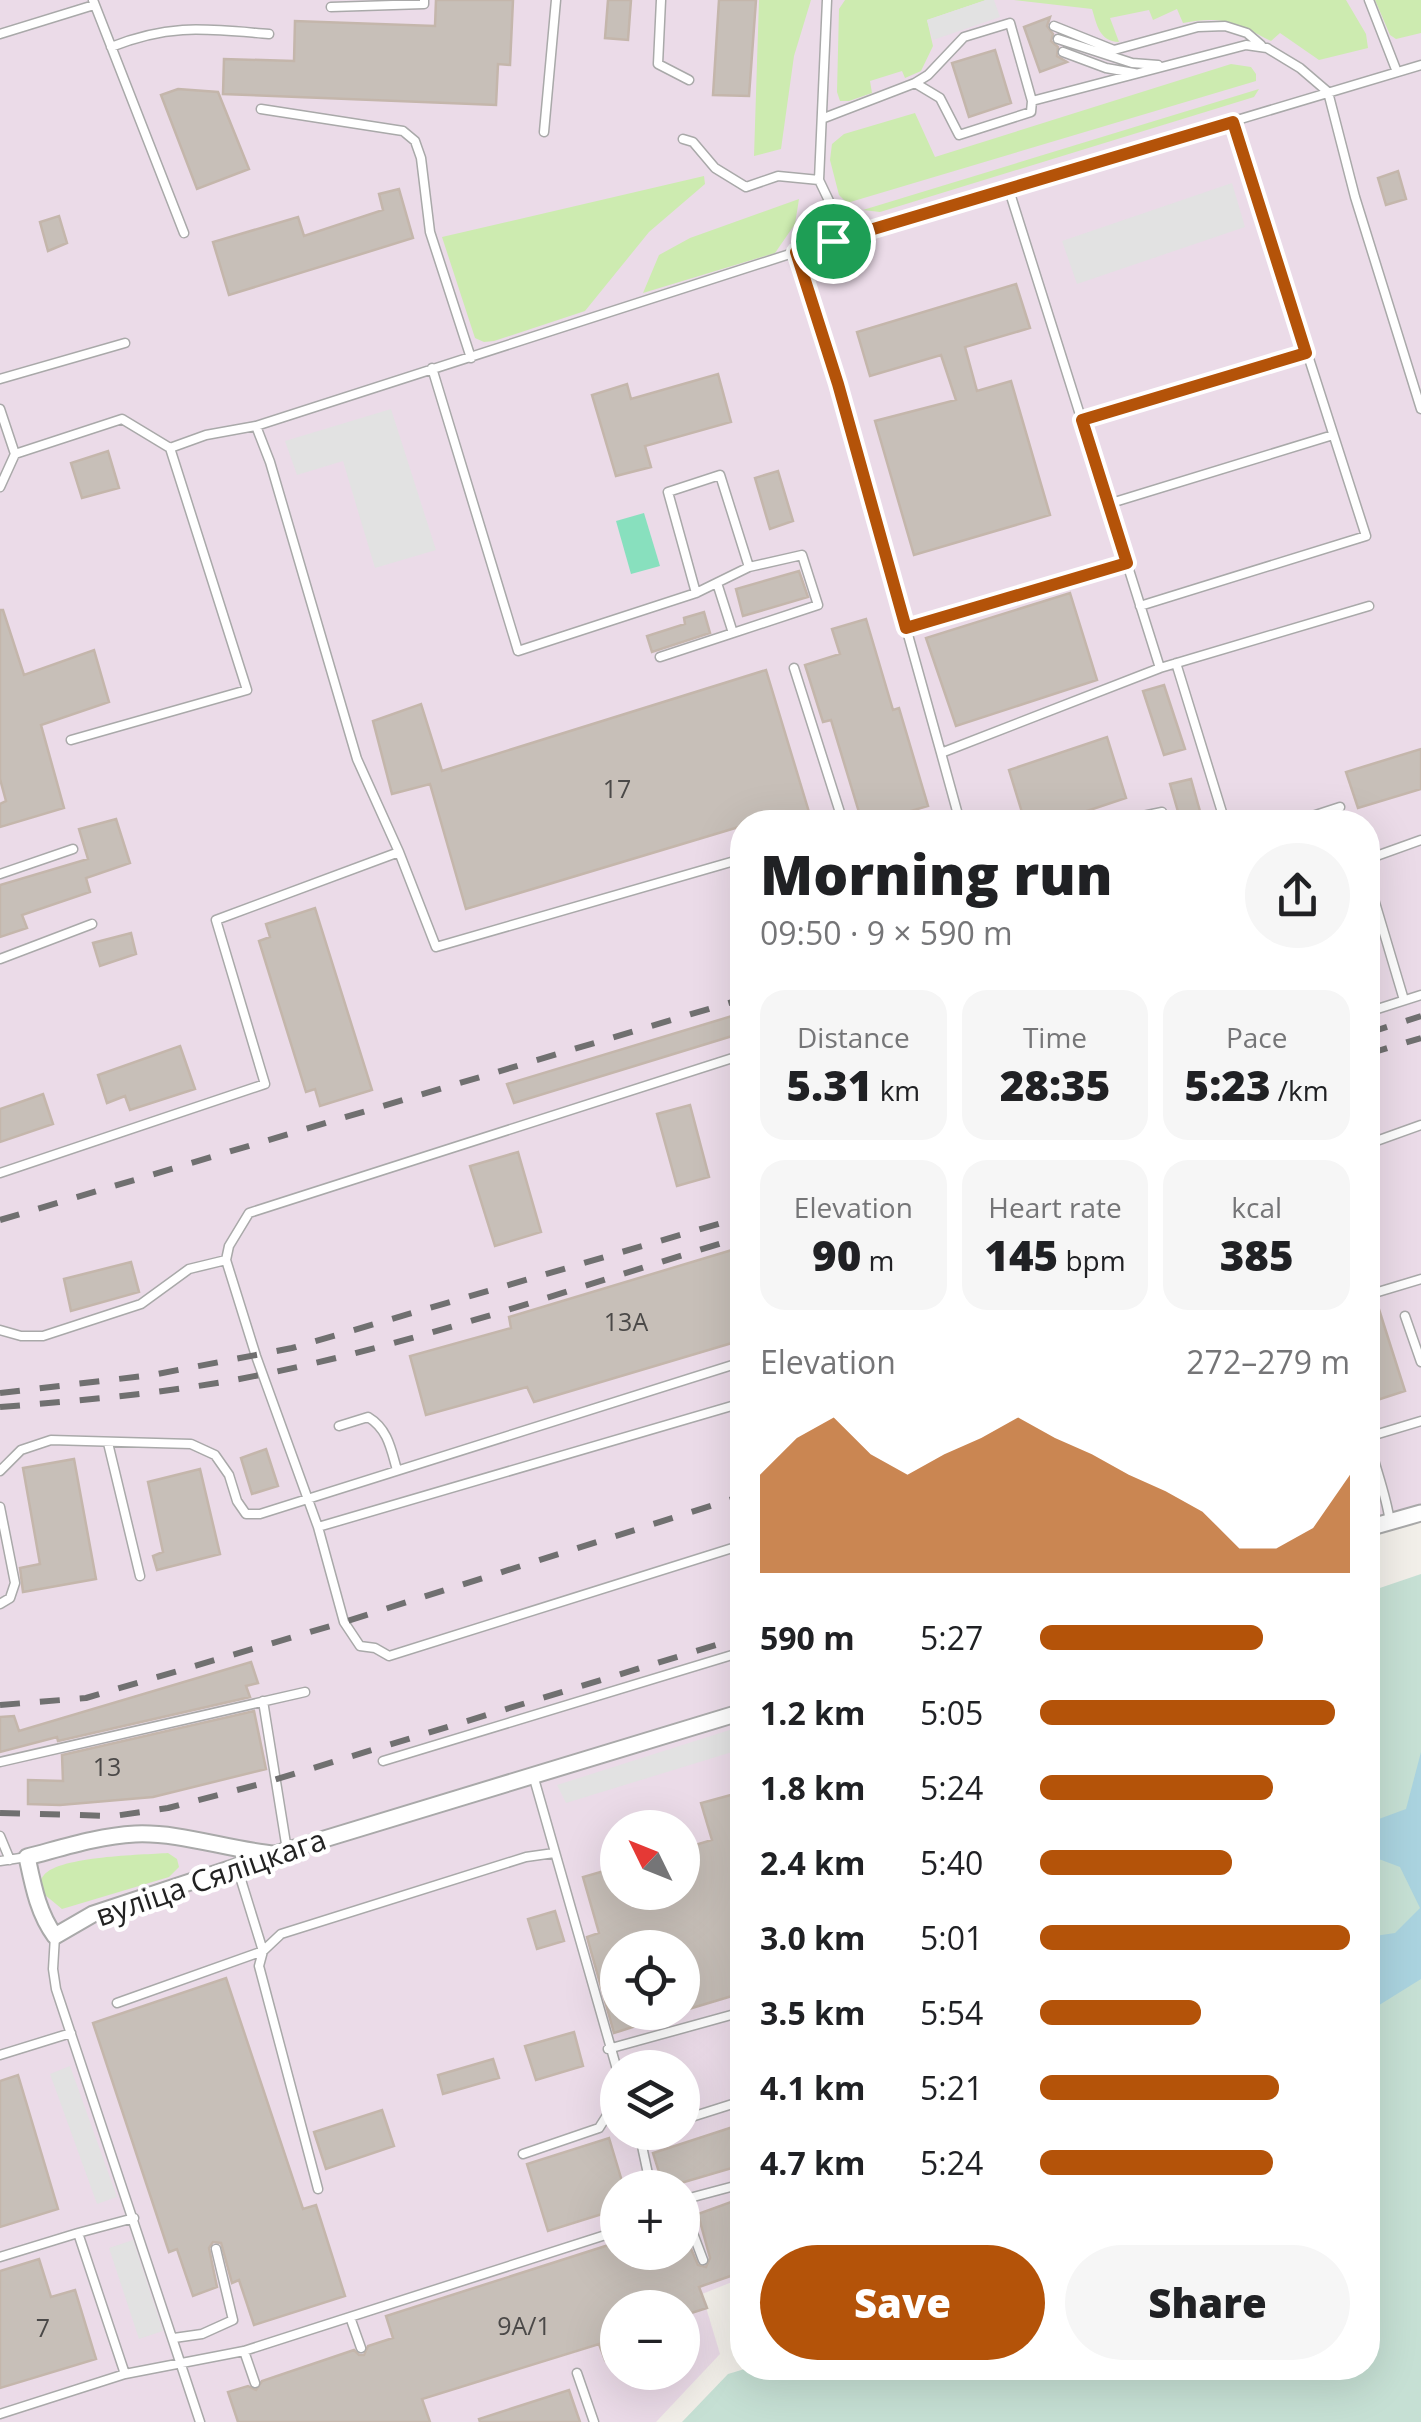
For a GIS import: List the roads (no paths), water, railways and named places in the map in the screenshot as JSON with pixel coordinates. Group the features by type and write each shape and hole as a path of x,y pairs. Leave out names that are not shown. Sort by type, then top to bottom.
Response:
{"street":[{"path":"1380,1525 1421,1513"},
{"name":"вуліца Сяліцкага","path":"55,1936 93,1914 281,1852 730,1716"},
{"path":"55,1936 46,1924 36,1895 12,1860 134,1834 173,1836 244,1851 281,1852"}],"lane":[{"path":"330,7 424,4 424,0"},
{"path":"544,132 556,0"},
{"path":"661,0 658,64 689,80"},
{"path":"827,0 819,180 830,202 833,241"},
{"path":"1369,0 1397,72"},
{"path":"0,34 93,2 184,233"},
{"path":"824,118 915,83 970,34 1010,22 1032,101 1030,112 959,135 940,98 915,83"},
{"path":"1054,26 1114,50 1198,26 1225,26 1247,33 1328,92 1355,198 1421,409"},
{"path":"111,47 142,34 184,27 269,34"},
{"path":"1013,33 1025,31"},
{"path":"1058,38 1132,63 1163,66"},
{"path":"1016,47 1030,44"},
{"path":"1032,101 1246,45 1264,47"},
{"path":"1063,52 1106,68 1139,74"},
{"path":"1021,62 1035,58"},
{"path":"170,448 206,435 256,426 796,252 1421,66"},
{"path":"261,109 403,131 415,141 421,158 430,232 471,358"},
{"path":"1140,606 1366,536 1233,122"},
{"path":"683,140 693,142 715,168 746,186 778,176 819,180"},
{"path":"1009,190 1160,668"},
{"path":"796,252 838,384 957,810"},
{"path":"0,379 125,343"},
{"path":"1082,420 1306,353"},
{"path":"432,368 518,651 696,593 750,567 802,555 818,606 660,657"},
{"path":"0,409 16,454 0,487"},
{"path":"16,454 122,419 170,448 246,690 71,740"},
{"path":"256,426 357,759 400,852 436,946 730,862"},
{"path":"1108,504 1333,436"},
{"path":"696,593 668,492 720,476 750,567"},
{"path":"906,628 1127,563"},
{"path":"716,583 733,633"},
{"path":"940,753 1160,668 1369,606"},
{"path":"1176,663 1221,810"},
{"path":"794,668 839,810"},
{"path":"1331,810 1340,807"},
{"path":"1380,855 1421,840"},
{"path":"0,874 73,849"},
{"path":"0,1173 265,1084 216,920 400,852"},
{"path":"1380,919 1404,1000"},
{"path":"0,959 92,924"},
{"path":"1380,1008 1421,995"},
{"path":"730,1059 249,1214 229,1246 226,1260 305,1499 318,1526 344,1622 360,1646 390,1656 730,1549"},
{"path":"1380,1140 1421,1125"},
{"path":"0,1330 21,1336 43,1336 141,1304 189,1269 226,1260"},
{"path":"1380,1291 1421,1279"},
{"path":"1406,1316 1421,1362"},
{"path":"0,1471 20,1450 51,1440 191,1444 215,1455 229,1475 237,1501 246,1514 260,1514 730,1366"},
{"path":"318,1526 730,1406"},
{"path":"338,1426 368,1418 375,1422 384,1430 398,1470"},
{"path":"1380,1433 1421,1421"},
{"path":"108,1443 140,1576"},
{"path":"1380,1483 1390,1522"},
{"path":"0,1507 14,1583 10,1598 0,1604"},
{"path":"384,1760 730,1656"},
{"path":"0,1762 305,1692"},
{"path":"263,1701 281,1852"},
{"path":"532,1775 608,2048 730,2015"},
{"path":"0,1836 12,1860"},
{"path":"117,2003 263,1951 280,1934 526,1857 554,1852"},
{"path":"236,1867 263,1951 259,1966 318,2189"},
{"path":"55,1936 56,1989 200,2422"},
{"path":"0,2056 71,2033"},
{"path":"700,2114 730,2105"},
{"path":"523,2154 600,2128"},
{"path":"700,2197 730,2188"},
{"path":"0,2257 134,2218"},
{"path":"78,2233 125,2374"},
{"path":"0,2414 125,2374 244,2352 600,2238"},
{"path":"174,2338 202,2334 234,2320 216,2250"},
{"path":"700,2252 703,2260"},
{"path":"350,2317 362,2348"},
{"path":"244,2352 255,2383"},
{"path":"578,2374 594,2422"}],"water":[{"path":"1421,1752 1421,1979 1380,2005 1380,1935 1395,1933 1420,1908 1400,1867 1380,1860 1380,1819 1406,1809"}],"railway":[{"path":"0,1220 730,1003"},
{"path":"1380,1029 1421,1016"},
{"path":"1380,1050 1421,1038"},
{"path":"0,1393 152,1375 292,1348 730,1220"},
{"path":"0,1407 166,1391 325,1361 445,1329 730,1241"},
{"path":"0,1705 86,1698 344,1622 730,1500"},
{"path":"0,1813 114,1816 168,1808 264,1783 730,1641"}]}
